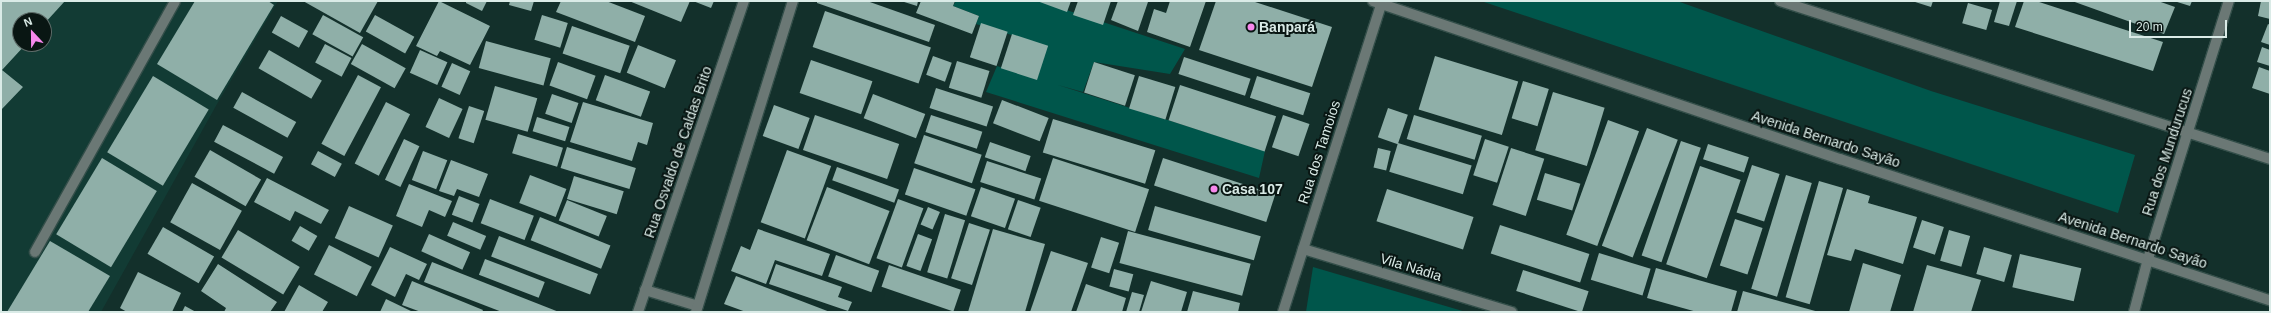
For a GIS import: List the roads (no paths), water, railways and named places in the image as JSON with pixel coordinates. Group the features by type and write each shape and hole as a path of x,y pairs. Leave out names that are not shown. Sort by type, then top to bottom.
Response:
{"street":[{"path":"35,252 175,1"},
{"name":"Rua Osvaldo de Caldas Brito","path":"638,312 744,1"},
{"path":"645,290 697,309 793,1"},
{"path":"1780,1 2188,131 2270,159"},
{"name":"Rua dos Mundurucus","path":"2134,312 2148,259 2229,1"},
{"name":"Rua dos Tamoios","path":"1283,312 1379,2"},
{"name":"Avenida Bernardo Sayão","path":"1379,2 1847,161 2270,300"},
{"name":"Vila Nádia","path":"1303,248 1512,312"}],"place":[{"name":"Banpará","path":"1251,27"},
{"name":"Casa 107","path":"1214,189"}]}
